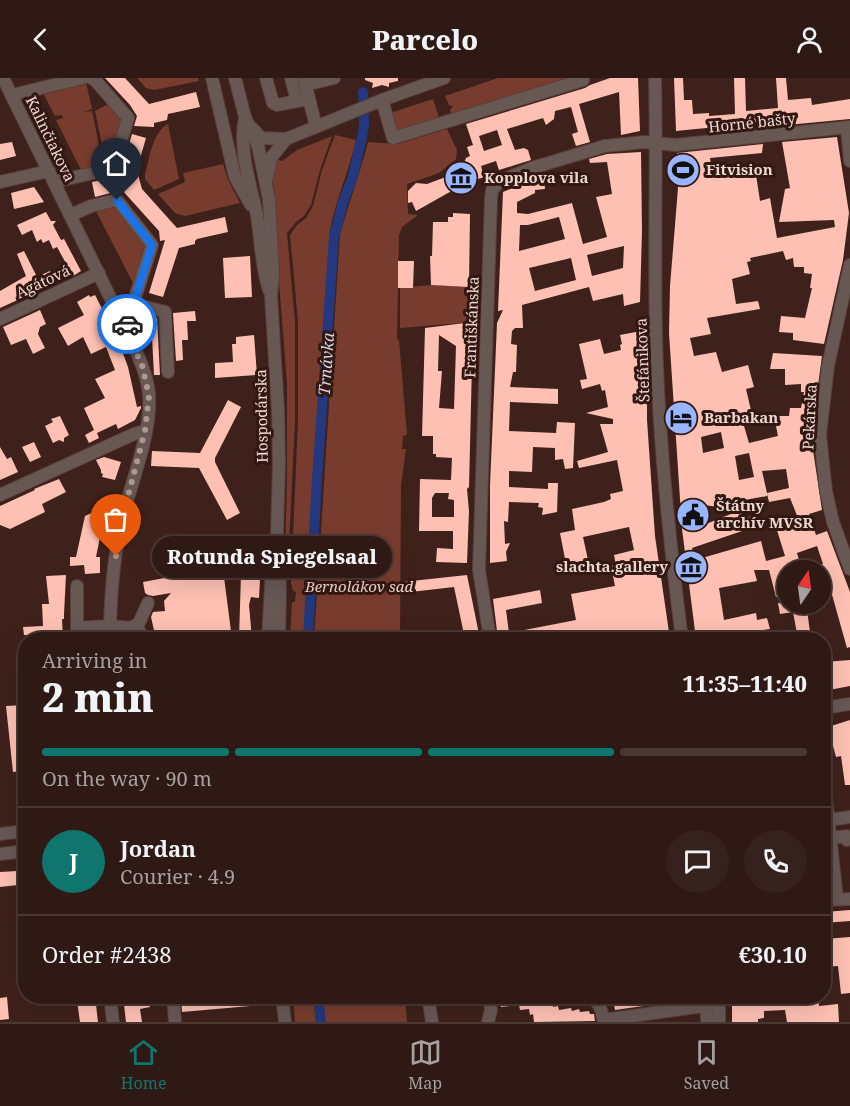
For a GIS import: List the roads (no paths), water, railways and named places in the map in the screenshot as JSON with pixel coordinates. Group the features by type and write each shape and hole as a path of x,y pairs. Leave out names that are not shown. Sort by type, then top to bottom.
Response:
{"street":[{"name":"Kalinčiakova","path":"3,78 99,273 142,365 147,382 149,396 145,431 122,519 112,585 110,626"},
{"path":"12,95 83,78"},
{"path":"0,182 51,176 80,176 105,170 114,165 128,121 126,115 91,78"},
{"path":"212,78 235,177 256,214"},
{"name":"Hospodárska","path":"235,78 245,117 258,146 267,182 272,245 272,296 278,410 279,632"},
{"path":"272,78 273,103 281,105 302,100"},
{"path":"291,78 316,127"},
{"path":"302,100 304,82 334,78"},
{"name":"Štefánikova","path":"655,78 656,335 660,432 681,632"},
{"path":"245,117 261,138 286,140 438,79"},
{"path":"382,100 393,138 577,80"},
{"name":"Hospodárska","path":"245,117 242,133 265,276 272,296"},
{"path":"848,127 850,161"},
{"name":"Horné bašty","path":"656,142 675,145 848,127"},
{"name":"Hospodárska","path":"267,182 271,158 286,140"},
{"name":"Františkánska","path":"489,632 479,570 492,190 500,182 532,168 584,151 627,142 656,142"},
{"path":"71,215 92,206 117,200 151,242 152,247 125,329"},
{"name":"Pekárska","path":"850,265 828,366 820,435 826,491 833,522 850,569"},
{"name":"Agátová","path":"0,319 99,273"},
{"path":"136,299 165,312 168,372"},
{"path":"0,495 145,431"},
{"name":"Hospodárska","path":"268,632 272,558 277,535"},
{"path":"77,586 77,632"},
{"path":"132,628 139,623 148,603"},
{"path":"85,632 110,626 132,628 138,632"},
{"path":"831,707 850,704"},
{"path":"831,820 850,817"},
{"path":"0,834 18,832"},
{"path":"844,899 831,838 847,836 848,840"},
{"path":"0,854 18,852"},
{"path":"111,1004 113,1022"},
{"path":"174,1004 176,1022"},
{"path":"283,1004 285,1022"},
{"path":"429,1004 432,1022"},
{"path":"488,1020 490,1004"},
{"path":"598,1004 607,1021 693,1004"},
{"path":"707,1022 712,1004"},
{"path":"714,1004 718,1022"}],"waterway":[{"name":"Trnávka","path":"308,632 334,237 343,202 353,176 362,137 363,92"},
{"name":"Trnávka","path":"319,1004 321,1022"}],"place":[{"name":"Fitvision","path":"683,170"},
{"name":"Kopplova vila","path":"461,178"},
{"name":"Barbakan","path":"681,418"},
{"name":"Štátny archív MVSR","path":"693,515"},
{"name":"Rotunda Spiegelsaal","path":"116,556"},
{"name":"slachta.gallery","path":"691,567"}],"park label":[{"name":"Bernolákov sad","path":"359,587"}]}
